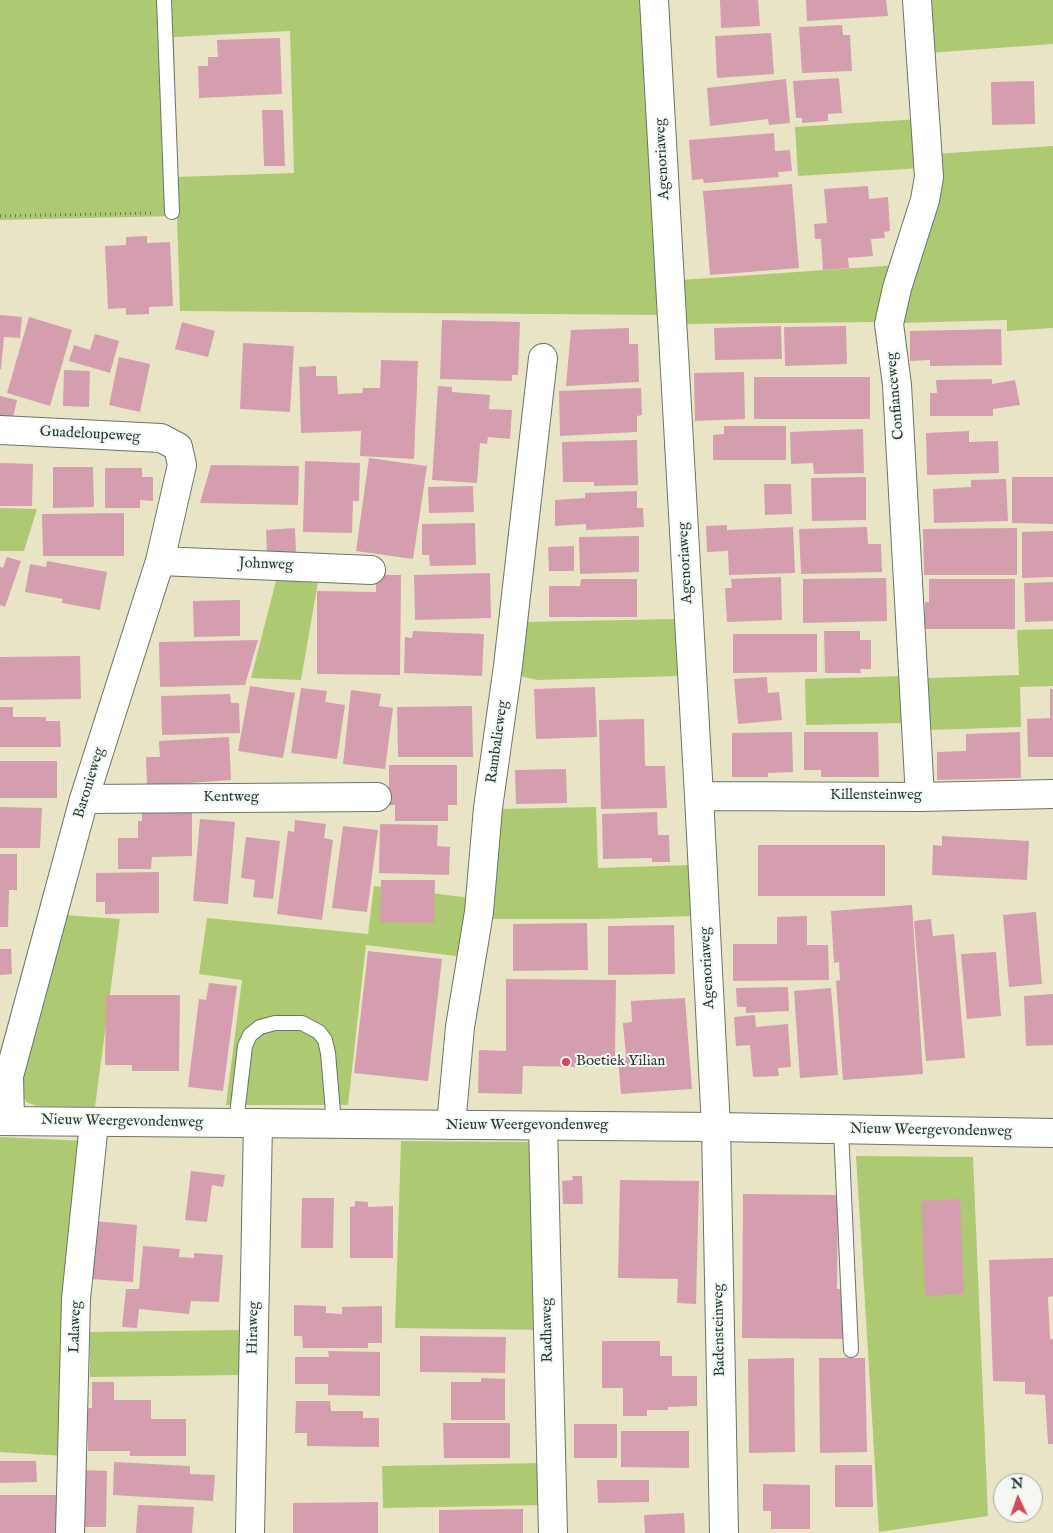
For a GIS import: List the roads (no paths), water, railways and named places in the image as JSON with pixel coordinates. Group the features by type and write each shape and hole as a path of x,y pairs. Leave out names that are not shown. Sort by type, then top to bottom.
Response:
{"street":[{"name":"Agenoriaweg","path":"654,0 716,1127"},
{"name":"Confianceweg","path":"917,0 929,177 925,200 900,279 889,324 897,385 920,797"},
{"name":"Rambalieweg","path":"450,1125 460,1027 479,912 488,808 508,666 543,358"},
{"name":"Guadeloupeweg","path":"0,430 161,438 178,447"},
{"name":"Baronieweg","path":"5,1121 9,1076 84,799 160,561 182,465 178,447"},
{"name":"Johnweg","path":"160,561 371,570"},
{"name":"Killensteinweg","path":"699,796 920,797 1053,794"},
{"name":"Kentweg","path":"84,799 377,797"},
{"name":"Nieuw Weergevondenweg","path":"5,1121 716,1127 1053,1133"},
{"name":"Lalaweg","path":"70,1533 76,1299 94,1122"},
{"name":"Hiraweg","path":"247,1123 250,1533"},
{"name":"Radhaweg","path":"543,1126 553,1533"},
{"name":"Badensteinweg","path":"716,1127 724,1533"}],"lane":[{"path":"164,0 172,212"},
{"path":"247,1123 245,1046 250,1035 260,1028 275,1023 302,1023 319,1032 325,1040 328,1053 334,1124"},
{"path":"841,1129 851,1350"}],"place":[{"name":"Boetiek Yilian","path":"566,1062"}]}
